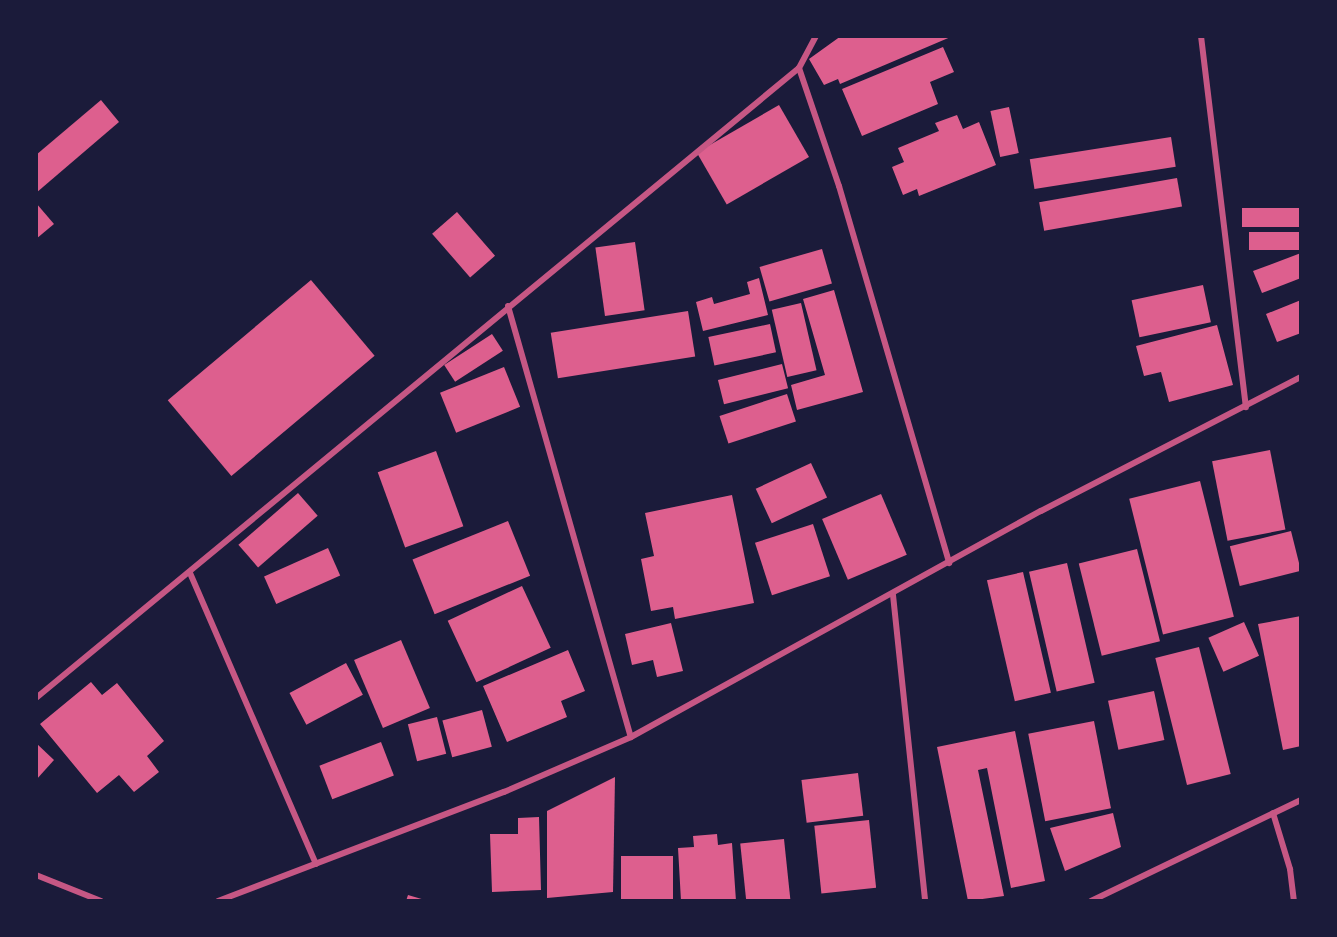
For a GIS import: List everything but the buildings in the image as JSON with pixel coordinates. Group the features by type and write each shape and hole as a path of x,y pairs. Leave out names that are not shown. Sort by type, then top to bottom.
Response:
{"street":[{"path":"36,698 799,68 816,36"},
{"path":"1201,36 1246,406"},
{"path":"799,68 839,186 949,563"},
{"path":"508,306 631,737"},
{"path":"218,901 504,792 631,737 893,596 949,563 1301,377"},
{"path":"190,573 316,864"},
{"path":"893,596 925,901"},
{"path":"1091,901 1301,800"},
{"path":"1273,813 1290,869 1294,901"},
{"path":"36,875 101,901"}]}
